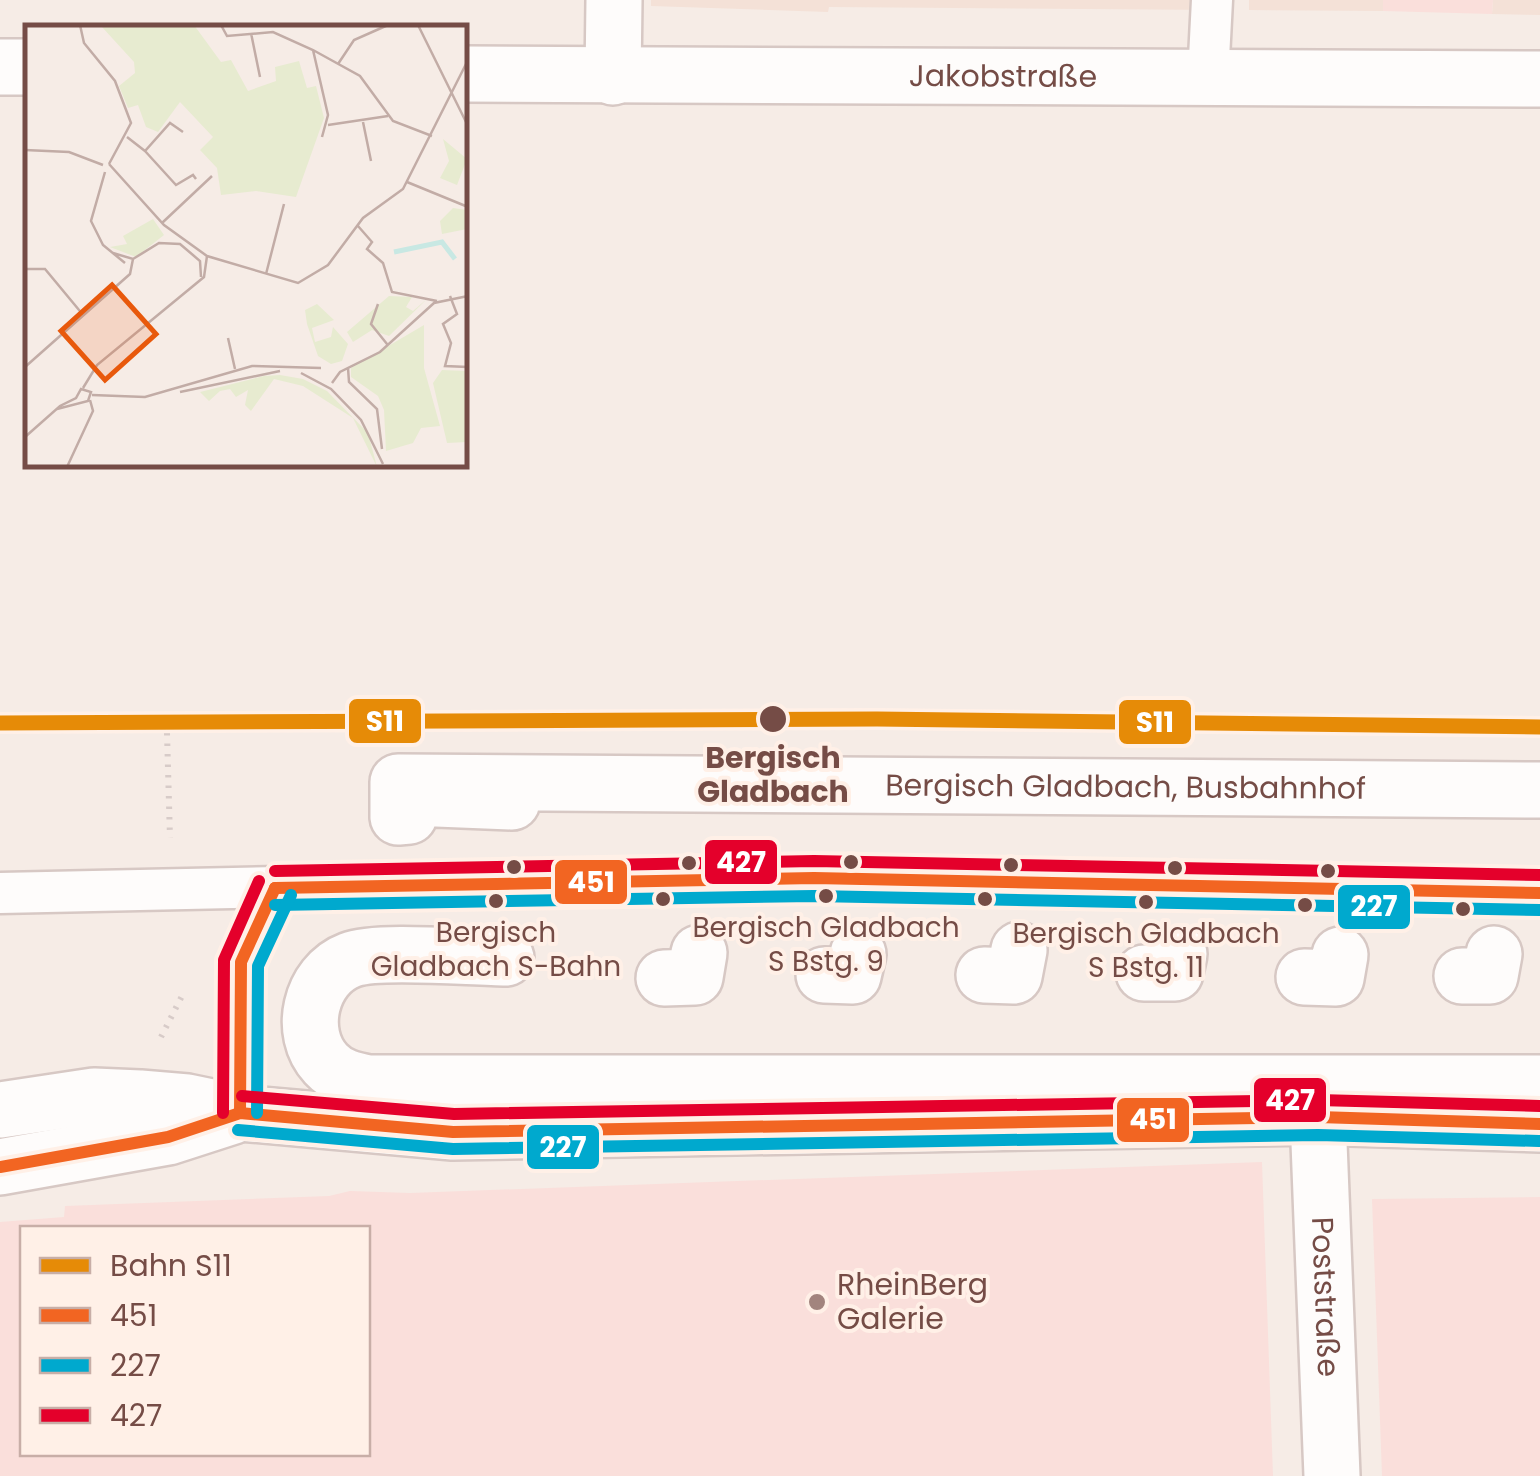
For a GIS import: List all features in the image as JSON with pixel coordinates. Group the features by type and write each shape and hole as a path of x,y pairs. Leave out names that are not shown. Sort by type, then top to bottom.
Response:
{"street":[{"path":"612,76 614,0"},
{"name":"Jakobstraße","path":"468,74 1540,78"},
{"name":"Bergisch Gladbach, Busbahnhof","path":"512,802 412,798 409,816 398,817 398,782 1540,790"},
{"path":"1455,831 1456,821 1540,822"},
{"path":"506,958 372,956 349,960 328,976 313,996 313,1042 326,1064 348,1080 368,1083 1540,1083"},
{"path":"0,1110 94,1096 187,1102 240,1113 454,1132 1318,1118 1540,1124"},
{"path":"0,1167 168,1137 240,1113"},
{"name":"Poststraße","path":"1318,1118 1332,1476"}],"lane":[{"path":"1208,78 1212,0"},
{"path":"0,894 643,878 1540,893"},
{"path":"240,1113 240,962 275,888"}],"path":[{"path":"167,733 171,889"},
{"path":"151,1046 165,1033 182,994 239,995"}],"shaded area":[{"path":"651,0 1218,0 1218,10 829,7 828,12 651,6"},
{"path":"1249,0 1383,0 1383,11 1249,10"},
{"path":"1383,0 1493,0 1492,14 1383,11"},
{"path":"1493,0 1540,0 1540,15 1492,14"},
{"name":"RheinBerg Galerie","path":"1262,1162 1273,1476 0,1476 0,1222 64,1217 65,1206 329,1196 350,1191 410,1193"},
{"path":"1540,1197 1540,1476 1382,1476 1372,1199"}],"rail line":[{"name":"S11","path":"0,723 877,719 1540,727"}],"transit line":[{"name":"427","path":"275,871 814,861 1540,875"},
{"name":"451","path":"275,888 814,878 1540,893"},
{"name":"427","path":"223,1113 224,960 259,881"},
{"name":"451","path":"240,1113 241,962 275,888"},
{"name":"227","path":"257,1113 258,966 291,895"},
{"name":"227","path":"275,905 814,896 1540,910"},
{"name":"427","path":"242,1096 454,1114 1318,1100 1540,1106"},
{"name":"451","path":"0,1167 168,1137 240,1113 453,1132 1318,1117 1540,1124"},
{"name":"227","path":"238,1130 453,1149 1318,1135 1539,1141"}],"place":[{"name":"Bergisch Gladbach","path":"773,719"},
{"name":"Bergisch Gladbach S Bstg. 9","path":"826,896"},
{"name":"Bergisch Gladbach S-Bahn","path":"496,901"},
{"name":"Bergisch Gladbach S Bstg. 11","path":"1146,902"},
{"name":"RheinBerg Galerie","path":"817,1302"}]}
